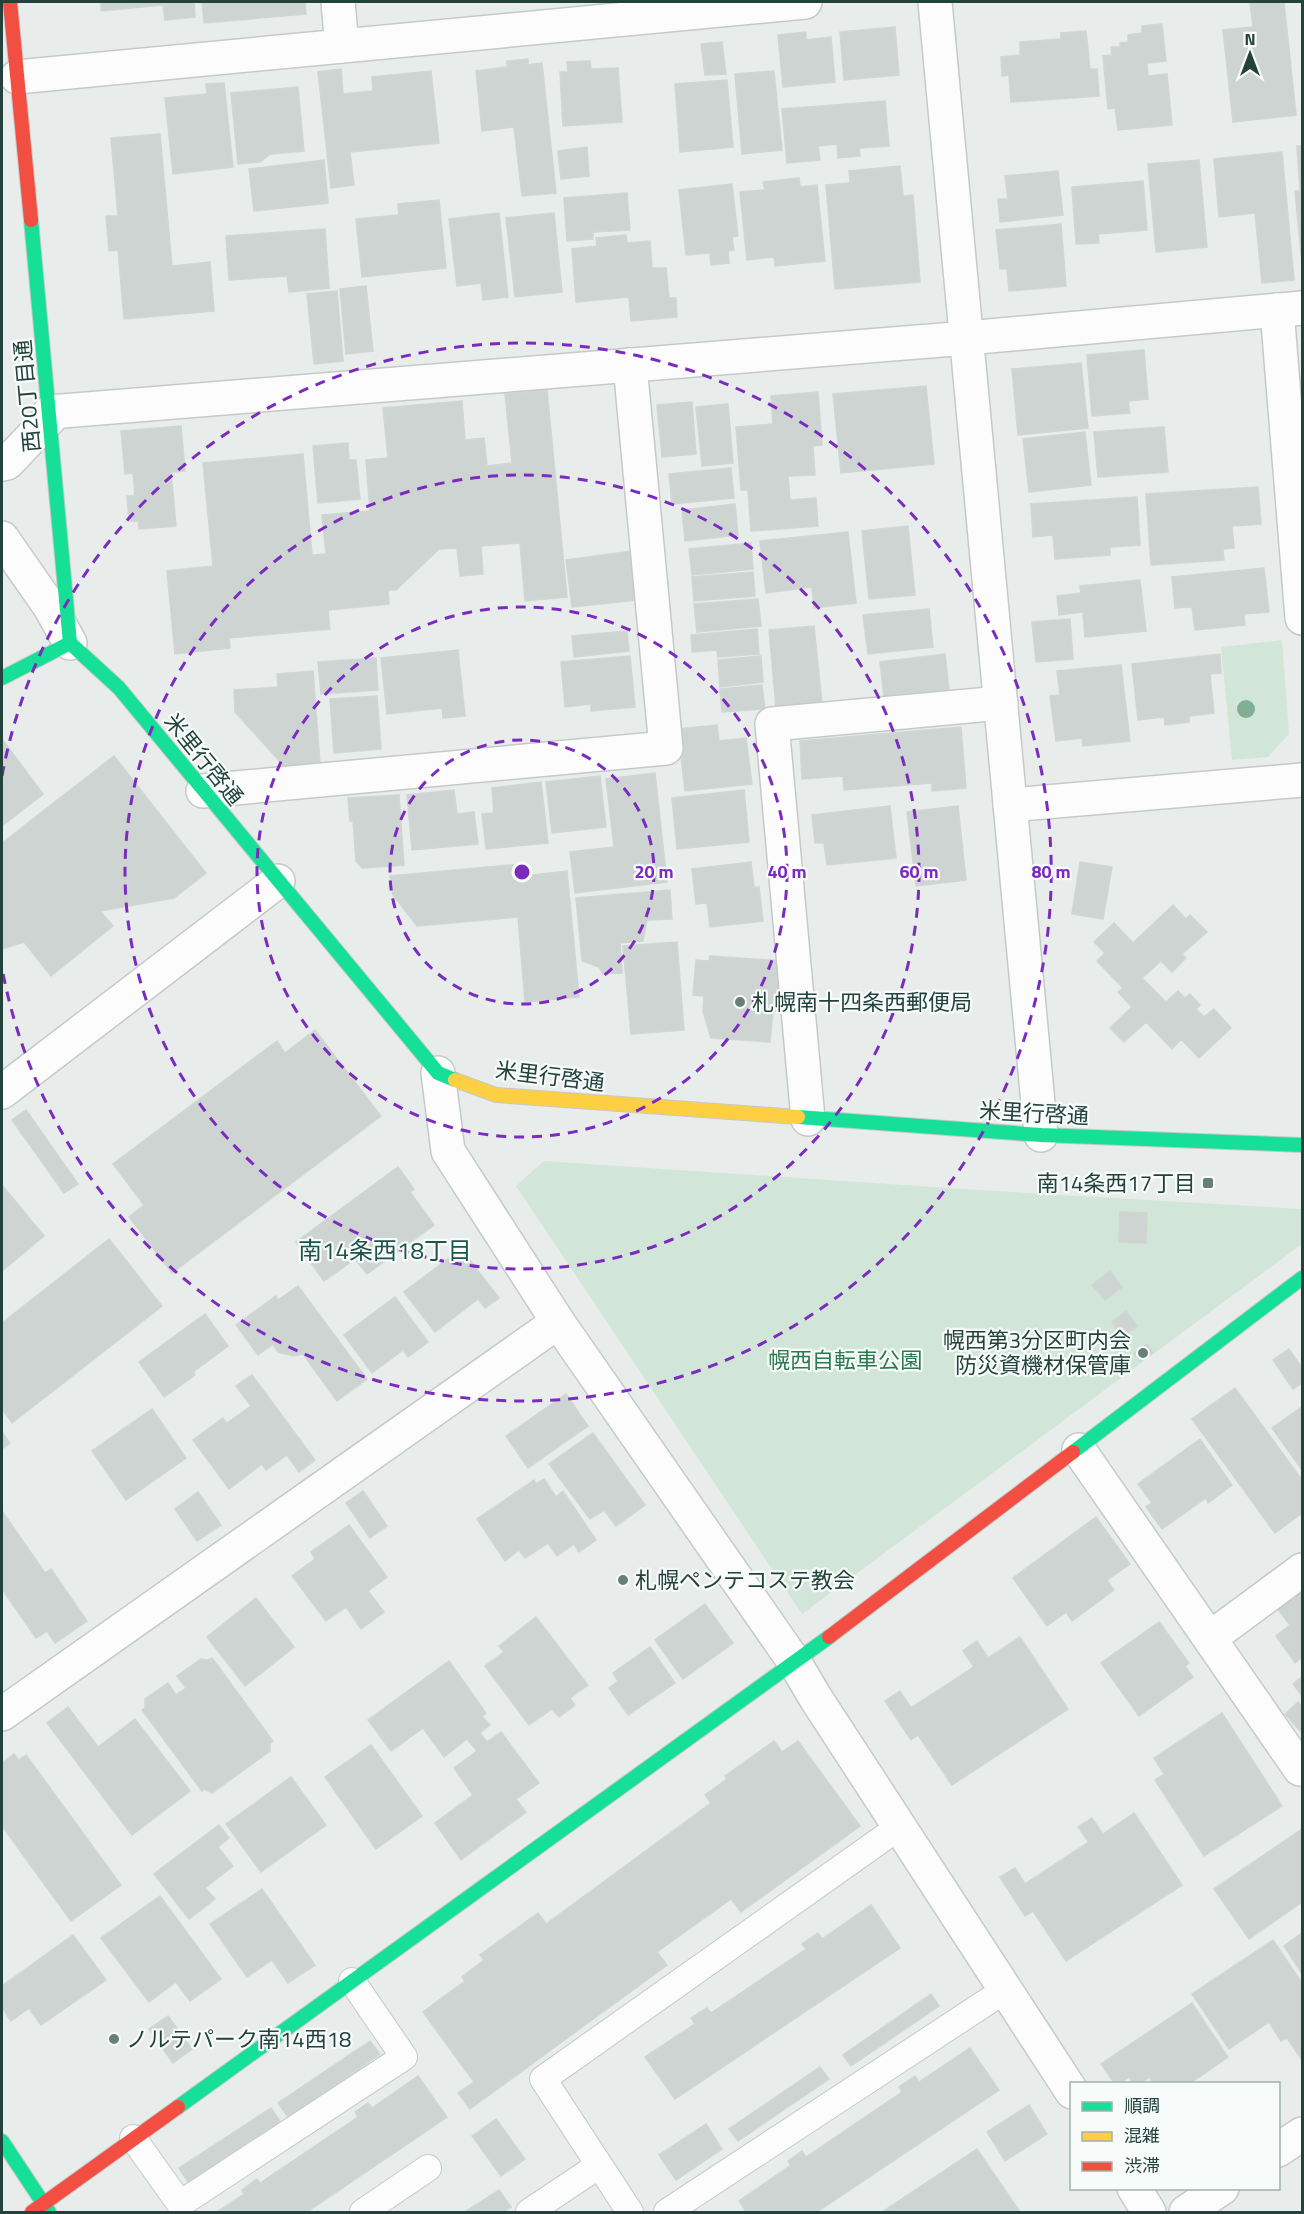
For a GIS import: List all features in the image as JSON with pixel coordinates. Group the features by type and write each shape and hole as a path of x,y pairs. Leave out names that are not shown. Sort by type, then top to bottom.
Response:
{"street":[{"name":"西20丁目通","path":"10,2 70,643"},
{"path":"338,2 342,46"},
{"path":"17,77 342,46 641,9 805,2"},
{"path":"935,2 1041,1135"},
{"path":"2,464 7,463 50,415 1290,309 1302,618"},
{"path":"203,791 666,748 630,365"},
{"path":"2,538 50,607 70,643 2,678"},
{"name":"米里行啓通","path":"70,643 119,688 438,1072 496,1095 1041,1135 1302,1145"},
{"path":"808,1119 772,724 1001,703"},
{"path":"1010,805 1302,780"},
{"path":"2,1092 278,881"},
{"path":"438,1072 448,1151 558,1322 795,1664 1070,2090"},
{"path":"32,2212 46,2208 133,2138 795,1664 1302,1278"},
{"path":"2,1713 558,1322"},
{"path":"1079,1450 1300,1769 1302,1767"},
{"path":"1210,1638 1302,1570"},
{"path":"1280,2149 1302,2134"},
{"path":"2,2141 46,2208"},
{"path":"1135,2190 1149,2212"},
{"path":"1186,2212 1219,2190"}],"lane":[{"path":"630,2212 543,2079 899,1827"},
{"path":"133,2138 180,2204 404,2057 352,1981"},
{"path":"667,2212 1005,1990"},
{"path":"529,2212 598,2166"},
{"path":"363,2212 428,2168"}],"green space":[{"path":"1282,640 1289,734 1268,757 1232,760 1221,647"},
{"name":"幌西自転車公園","path":"544,1161 1301,1209 1302,1244 802,1614 516,1186"}],"building":[{"path":"101,2 194,2 195,17 165,20 163,5 101,11"},
{"path":"202,2 305,2 306,14 204,23"},
{"path":"1250,2 1284,2 1296,115 1233,122 1223,30 1253,27"},
{"path":"1162,24 1166,61 1147,63 1148,76 1167,74 1172,125 1118,130 1115,108 1108,109 1103,56 1112,55 1111,47 1120,47 1120,43 1128,42 1128,35 1142,33 1142,26"},
{"path":"895,27 899,75 844,80 840,32"},
{"path":"1086,31 1090,69 1097,69 1099,96 1011,102 1009,75 1002,76 1001,57 1020,55 1020,42 1061,39 1061,33"},
{"path":"806,32 806,40 831,37 835,82 783,87 778,35"},
{"path":"722,42 726,74 705,75 701,44"},
{"path":"528,59 528,65 542,63 556,193 522,196 514,127 482,131 476,71 507,67 507,61"},
{"path":"590,61 591,69 618,68 622,122 563,126 560,72 568,72 567,62"},
{"path":"341,69 343,94 373,91 372,77 431,71 439,143 350,152 354,185 331,188 318,72"},
{"path":"774,71 782,150 742,154 735,74"},
{"path":"727,80 733,147 680,152 675,84"},
{"path":"224,83 233,167 173,174 165,98 207,94 206,84"},
{"path":"298,87 304,151 270,154 260,162 238,164 231,93"},
{"path":"885,101 889,146 859,148 860,156 838,158 837,144 818,146 820,160 787,163 782,109"},
{"path":"160,134 172,266 210,262 214,311 124,319 118,250 109,251 106,216 118,216 111,138"},
{"path":"1297,146 1302,146 1301,255 1295,191 1300,191"},
{"path":"587,147 589,176 561,179 558,151"},
{"path":"1282,152 1294,280 1262,283 1255,213 1219,217 1214,159"},
{"path":"324,160 328,203 254,211 249,169"},
{"path":"1199,160 1207,247 1156,252 1148,164"},
{"path":"900,166 903,196 913,195 920,282 835,289 826,185 850,183 849,171"},
{"path":"1058,171 1063,215 1000,222 998,199 1008,199 1005,176"},
{"path":"799,178 800,187 817,185 825,261 775,266 774,257 747,260 740,192 765,190 763,182"},
{"path":"1143,181 1147,230 1098,234 1099,243 1076,244 1072,187"},
{"path":"732,184 738,236 732,237 734,250 728,251 729,263 711,265 710,253 686,255 679,190"},
{"path":"627,193 630,230 593,232 593,239 567,241 564,198"},
{"path":"439,200 446,268 362,277 356,219 399,215 398,204"},
{"path":"499,213 508,297 483,300 481,283 457,286 449,219"},
{"path":"554,213 562,292 515,297 506,218"},
{"path":"1061,224 1066,286 1009,291 1007,269 1000,269 996,230"},
{"path":"325,229 329,288 289,292 287,276 229,280 226,236"},
{"path":"626,235 627,243 650,241 652,268 666,268 669,298 676,298 677,317 631,321 629,297 576,302 572,249 597,246 596,238"},
{"path":"366,286 373,351 346,354 340,289"},
{"path":"337,291 343,361 314,364 307,294"},
{"path":"1144,350 1148,399 1128,401 1130,413 1092,416 1087,355"},
{"path":"1081,363 1088,428 1018,435 1012,369"},
{"path":"926,386 934,464 841,473 833,394"},
{"path":"547,390 567,597 525,601 520,543 481,546 483,574 460,576 457,548 439,549 396,590 388,590 389,604 328,610 330,629 229,638 230,648 175,654 167,571 213,566 203,463 303,454 312,555 326,554 322,515 370,511 366,460 388,458 383,408 462,401 465,440 484,438 487,466 512,463 505,394"},
{"path":"818,392 822,445 813,446 815,475 788,476 790,500 816,498 818,526 751,531 748,490 741,490 736,427 773,424 771,396"},
{"path":"692,402 696,454 662,457 657,405"},
{"path":"728,404 733,463 702,466 696,407"},
{"path":"181,426 185,471 171,472 176,526 139,529 138,521 129,521 127,496 135,496 133,473 125,474 121,431"},
{"path":"1164,427 1168,472 1098,477 1094,432"},
{"path":"1085,432 1091,485 1029,492 1023,439"},
{"path":"348,443 349,460 356,460 360,499 318,503 313,446"},
{"path":"731,468 734,498 672,504 669,474"},
{"path":"1258,487 1261,524 1232,526 1234,548 1223,549 1224,560 1151,565 1146,494"},
{"path":"1137,497 1140,545 1110,547 1110,555 1055,559 1053,535 1033,537 1031,504"},
{"path":"735,504 738,535 685,541 682,510"},
{"path":"908,526 915,595 869,599 862,531"},
{"path":"848,532 856,603 814,608 812,587 766,593 760,541"},
{"path":"751,543 753,569 692,575 689,549"},
{"path":"632,551 637,600 572,607 566,560"},
{"path":"1264,568 1269,612 1244,614 1245,625 1195,630 1192,607 1175,608 1172,577"},
{"path":"753,572 755,596 694,601 692,577"},
{"path":"1140,580 1146,631 1085,637 1083,612 1059,615 1057,596 1081,593 1080,586"},
{"path":"758,599 761,626 697,632 694,604"},
{"path":"929,609 933,647 868,654 863,615"},
{"path":"1070,619 1073,659 1036,662 1032,622"},
{"path":"814,626 822,703 776,707 769,630"},
{"path":"757,629 759,654 718,657 717,650 692,652 691,635"},
{"path":"627,631 629,651 574,657 572,636"},
{"path":"458,650 465,716 443,718 442,708 387,714 381,658"},
{"path":"945,654 949,690 884,697 880,662"},
{"path":"1220,654 1221,673 1210,674 1214,713 1189,716 1189,722 1165,725 1164,717 1138,720 1132,664"},
{"path":"630,656 635,707 591,711 591,704 565,707 561,662"},
{"path":"761,656 763,682 720,687 718,660"},
{"path":"376,658 378,690 321,694 318,662"},
{"path":"1121,665 1130,741 1083,746 1082,738 1056,741 1050,696 1060,695 1057,671"},
{"path":"313,671 320,764 285,767 235,712 234,690 278,687 277,674"},
{"path":"762,685 765,709 722,712 720,689"},
{"path":"377,696 381,749 334,753 330,699"},
{"path":"717,725 719,741 746,738 752,784 685,791 678,729"},
{"path":"961,727 966,788 932,791 932,783 844,790 843,776 802,779 800,741"},
{"path":"2,739 43,794 2,826"},
{"path":"114,756 206,873 174,898 100,911 113,926 51,976 24,942 2,949 2,843"},
{"path":"655,773 667,882 575,893 570,852 614,847 606,779"},
{"path":"600,776 606,827 552,833 546,782"},
{"path":"541,782 548,843 486,849 482,814 494,813 492,788"},
{"path":"454,790 457,814 474,812 478,844 412,850 407,795"},
{"path":"744,790 749,842 677,849 672,798"},
{"path":"399,795 404,865 362,868 356,861 353,821 350,821 348,798"},
{"path":"890,806 896,858 827,865 824,843 815,843 812,815"},
{"path":"958,806 966,880 916,886 907,812"},
{"path":"751,862 754,887 759,887 763,921 710,927 707,903 696,904 692,869"},
{"path":"1080,862 1112,867 1103,919 1072,914"},
{"path":"522,864 523,876 567,871 579,997 525,1002 518,917 417,926 393,895 390,876"},
{"path":"670,890 672,919 647,920 643,941 620,943 622,973 603,974 599,967 582,961 576,898"},
{"path":"1173,905 1186,919 1190,915 1207,932 1182,954 1186,958 1172,972 1161,961 1142,978 1166,1002 1178,991 1185,998 1190,994 1200,1005 1196,1009 1204,1017 1214,1009 1231,1028 1199,1058 1181,1039 1172,1049 1146,1022 1124,1042 1110,1028 1132,1007 1118,992 1123,988 1097,961 1105,953 1094,942 1114,923 1133,943"},
{"path":"677,942 684,1030 631,1034 623,946"},
{"path":"710,956 783,961 780,997 787,997 786,1012 773,1011 770,1042 711,1038 703,1011 704,996 693,995 696,960 709,961"},
{"path":"315,1030 381,1116 172,1273 129,1217 144,1205 113,1164 277,1041 285,1053"},
{"path":"26,1110 78,1184 64,1193 12,1120"},
{"path":"398,1167 414,1189 410,1192 434,1225 367,1274 355,1259 324,1281 296,1242"},
{"path":"2,1185 44,1236 2,1271"},
{"path":"1120,1212 1147,1213 1146,1243 1119,1242"},
{"path":"109,1239 162,1306 12,1423 2,1409 2,1323"},
{"path":"461,1249 499,1298 485,1308 478,1299 435,1332 404,1292"},
{"path":"1110,1271 1122,1287 1105,1300 1092,1285"},
{"path":"298,1286 367,1379 337,1401 303,1354 294,1356 278,1352 273,1344 258,1355 236,1325 276,1296 278,1300"},
{"path":"395,1297 428,1342 408,1357 403,1350 372,1373 344,1335"},
{"path":"1126,1311 1137,1326 1122,1337 1112,1322"},
{"path":"205,1314 228,1346 193,1372 195,1375 164,1397 139,1362"},
{"name":"幌西第3分区町内会 防災資機材保管庫","path":"1147,1344 1153,1353 1140,1361 1134,1353"},
{"path":"1289,1349 1302,1368 1302,1383 1293,1389 1273,1360"},
{"path":"252,1375 315,1460 299,1472 287,1455 266,1470 262,1464 229,1489 193,1440 223,1418 227,1423 251,1406 236,1386"},
{"path":"1235,1388 1302,1480 1302,1513 1275,1533 1192,1419"},
{"path":"566,1394 588,1426 528,1468 506,1436"},
{"path":"1302,1407 1302,1470 1272,1428"},
{"path":"152,1409 186,1458 126,1500 92,1451"},
{"path":"2,1432 10,1443 2,1449"},
{"path":"593,1433 645,1505 616,1526 604,1510 590,1519 549,1464"},
{"path":"1200,1439 1232,1485 1208,1503 1206,1498 1162,1529 1146,1507 1152,1503 1138,1484"},
{"path":"544,1479 556,1497 563,1491 596,1540 579,1552 574,1544 557,1556 548,1543 525,1558 519,1550 505,1561 477,1519 534,1480 536,1484"},
{"path":"363,1491 387,1526 370,1538 346,1503"},
{"path":"198,1492 221,1525 197,1541 175,1509"},
{"path":"2,1511 45,1573 51,1569 87,1621 55,1643 47,1631 36,1638 2,1589"},
{"path":"1096,1517 1130,1564 1107,1580 1114,1590 1072,1621 1066,1612 1047,1626 1013,1578"},
{"path":"349,1525 387,1577 368,1591 384,1612 361,1629 346,1607 326,1621 292,1576 315,1559 311,1552"},
{"path":"1302,1587 1302,1657 1295,1663 1276,1636 1290,1625 1276,1607"},
{"path":"256,1598 294,1647 245,1686 207,1637"},
{"path":"705,1604 733,1643 683,1679 655,1640"},
{"path":"536,1617 588,1685 570,1698 575,1705 559,1717 552,1709 529,1725 485,1666 504,1652 499,1646"},
{"path":"1159,1622 1189,1663 1185,1666 1193,1677 1139,1716 1101,1663"},
{"path":"1020,1637 1068,1709 952,1785 918,1735 911,1740 885,1701 900,1691 911,1708 974,1667 963,1651 977,1641 988,1658"},
{"path":"650,1647 675,1683 628,1715 609,1688 618,1681 613,1673"},
{"path":"212,1658 273,1741 270,1743 270,1751 212,1793 205,1789 202,1791 142,1710 145,1708 145,1699 168,1683 176,1695 186,1688 177,1676 201,1659"},
{"path":"449,1661 486,1713 482,1716 490,1725 480,1733 487,1742 501,1732 539,1783 516,1799 526,1812 461,1860 435,1823 473,1795 454,1768 477,1751 467,1739 444,1757 423,1728 391,1751 368,1720"},
{"path":"1302,1677 1302,1696 1293,1684"},
{"path":"1298,1702 1302,1707 1302,1733 1285,1714"},
{"path":"68,1707 98,1747 135,1719 190,1791 132,1835 47,1723"},
{"path":"1222,1713 1282,1806 1204,1856 1155,1780 1164,1774 1154,1758"},
{"path":"774,1741 782,1752 798,1741 860,1826 741,1912 731,1899 657,1952 667,1965 470,2109 458,2093 474,2082 423,2012 465,1981 462,1977 484,1960 480,1955 538,1913 546,1924 711,1803 705,1795 727,1779 725,1776"},
{"path":"371,1745 422,1816 376,1849 325,1777"},
{"path":"14,1754 19,1760 26,1755 121,1885 71,1921 2,1826 2,1763"},
{"path":"291,1777 326,1825 261,1872 226,1824"},
{"path":"1134,1813 1182,1885 1066,1961 1033,1911 1025,1916 1000,1877 1015,1868 1025,1884 1089,1842 1078,1827 1092,1818 1103,1834"},
{"path":"219,1825 229,1838 218,1847 233,1866 205,1888 215,1899 189,1919 154,1874"},
{"path":"1302,1829 1302,1902 1249,1939 1214,1889"},
{"path":"262,1889 315,1965 288,1983 272,1960 247,1977 210,1924"},
{"path":"160,1896 221,1979 190,2001 176,1982 149,2002 101,1938"},
{"path":"871,1905 900,1948 675,2099 645,2057 695,2024 691,2018 707,2008 711,2013 806,1949 802,1944 818,1933 822,1939"},
{"path":"1302,1933 1302,1974 1284,1946"},
{"path":"73,1935 106,1980 41,2025 29,2008 11,2021 2,2007 2,1986"},
{"path":"1273,1940 1302,1983 1302,2060 1287,2038 1281,2041 1269,2022 1229,2049 1192,1994"},
{"path":"931,1994 939,2006 851,2066 843,2055"},
{"path":"1192,2003 1228,2057 1192,2082 1153,2082 1149,2077 1143,2082 1133,2082 1129,2077 1122,2082 1114,2082 1101,2064"},
{"path":"168,2016 192,2049 173,2063 149,2029"},
{"path":"370,2041 380,2054 288,2117 278,2103"},
{"path":"970,2048 999,2090 817,2212 746,2212 739,2201 791,2165 788,2161 802,2151 806,2157 902,2092 899,2087 915,2076 919,2082"},
{"path":"820,2067 829,2079 738,2141 729,2129"},
{"path":"418,2076 447,2117 307,2212 217,2212 244,2194 242,2190 257,2179 260,2183 358,2117 355,2112 368,2103 372,2108"},
{"path":"1029,2105 1047,2134 1005,2161 987,2132"},
{"path":"271,2108 280,2121 188,2182 179,2168"},
{"path":"496,2119 525,2159 501,2176 472,2136"},
{"path":"706,2124 722,2149 676,2180 659,2155"},
{"path":"977,2149 1020,2212 882,2212"},
{"path":"499,2190 511,2207 503,2212 465,2212"}],"traffic: fast":[{"path":"31,220 70,643"},
{"path":"2,678 70,643 119,688 438,1073 455,1080"},
{"path":"798,1117 1041,1135 1302,1145"},
{"path":"1073,1452 1302,1278"},
{"path":"178,2107 829,1637"},
{"path":"2,2141 49,2212"}],"traffic: slow":[{"path":"455,1080 496,1095 798,1117"}],"traffic: jam":[{"path":"10,2 31,220"},
{"path":"829,1637 1073,1452"},
{"path":"32,2212 178,2107"}],"place":[{"name":"札幌南十四条西郵便局","path":"740,1002"},
{"name":"南14条西17丁目","path":"1208,1183"},
{"name":"幌西第3分区町内会 防災資機材保管庫","path":"1143,1353"},
{"name":"札幌ペンテコステ教会","path":"623,1580"},
{"name":"ノルテパーク南14西18","path":"114,2039"}],"district":[{"name":"南14条西18丁目","path":"385,1251"}]}
